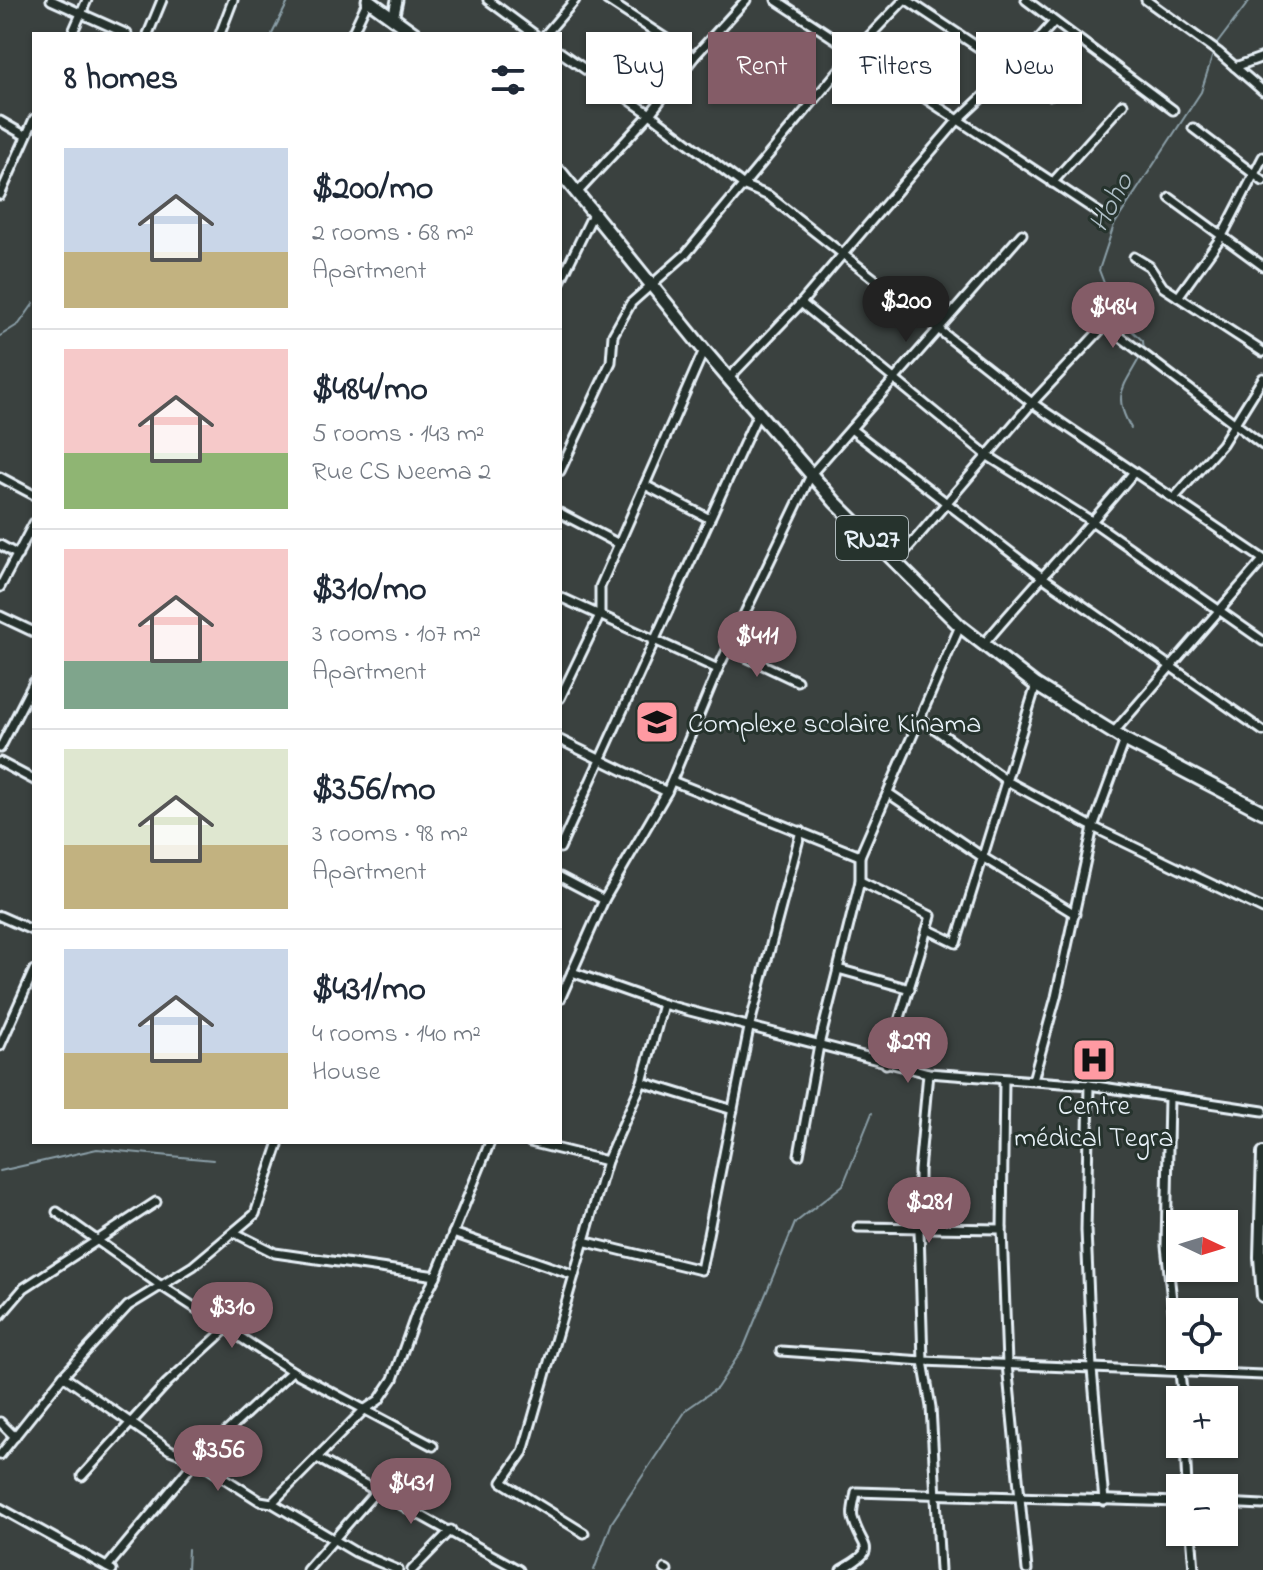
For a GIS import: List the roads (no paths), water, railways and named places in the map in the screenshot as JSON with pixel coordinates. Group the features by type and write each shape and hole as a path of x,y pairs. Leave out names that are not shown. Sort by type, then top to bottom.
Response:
{"main road":[{"path":"368,0 412,32"},
{"name":"RN27","path":"562,174 704,350 835,502 982,646 1036,685 1125,740 1261,806"},
{"path":"1263,1153 1263,1296"}],"street":[{"path":"51,0 122,32"},
{"path":"73,32 87,0"},
{"path":"149,32 162,0"},
{"path":"221,32 233,0"},
{"path":"353,32 368,0"},
{"path":"393,19 397,0"},
{"path":"488,0 531,32"},
{"path":"548,32 575,0"},
{"path":"607,0 694,57"},
{"path":"578,192 650,114 694,57 746,0"},
{"path":"776,0 832,36"},
{"path":"874,32 906,0 976,47"},
{"path":"1026,0 1173,110"},
{"path":"1146,0 1208,44 1263,91"},
{"path":"1045,32 1053,23"},
{"path":"562,53 650,114 745,186 769,196 1032,403 1263,559 1113,733"},
{"path":"1235,67 1263,57"},
{"path":"562,467 611,362 613,335 631,303 686,254 832,79"},
{"path":"729,378 801,303 957,121 976,103"},
{"path":"932,104 1104,216"},
{"path":"1052,183 1123,104"},
{"path":"0,121 26,136"},
{"path":"0,195 32,123"},
{"path":"1193,128 1263,181"},
{"path":"1178,297 1222,236 1263,157"},
{"path":"1170,198 1263,266"},
{"path":"562,278 594,212"},
{"path":"562,994 604,900 667,792 718,669 812,473 1022,234"},
{"path":"1134,257 1149,266 1163,287 1263,352"},
{"path":"801,303 988,456 1093,522 1263,641"},
{"path":"896,562 1032,403 1105,325 1263,445"},
{"path":"562,694 600,615 600,587 704,350"},
{"path":"1174,498 1222,444 1263,378"},
{"path":"562,844 758,413"},
{"path":"851,429 1041,576 1263,731"},
{"path":"982,646 1134,472"},
{"path":"0,477 32,494"},
{"path":"645,485 710,519"},
{"path":"562,514 619,544"},
{"path":"0,587 32,527"},
{"path":"0,545 18,555"},
{"path":"562,598 718,669"},
{"path":"0,616 32,631"},
{"path":"799,1155 819,1045 860,881 860,856 960,626"},
{"path":"729,649 797,681"},
{"path":"927,929 956,943 1036,685"},
{"path":"0,748 32,686"},
{"path":"920,718 1007,781 1093,827 1263,909"},
{"path":"1033,1080 1075,914 1093,827 1125,740"},
{"path":"562,741 667,792"},
{"path":"0,762 32,779"},
{"path":"672,781 860,856"},
{"path":"888,793 984,858 1075,914"},
{"path":"583,1241 701,1270 749,1028 801,831"},
{"path":"562,878 604,900"},
{"path":"860,881 931,916 886,1064"},
{"path":"0,916 32,930"},
{"path":"838,969 910,989"},
{"path":"572,972 663,1004 928,1073 1089,1085 1263,1111"},
{"path":"0,1046 32,974"},
{"path":"584,1533 502,1482 523,1452 607,1161 642,1082 663,1004"},
{"path":"928,1073 919,1171 919,1230 923,1361 931,1407 940,1570"},
{"path":"1004,1081 1002,1229 1007,1364 1027,1570"},
{"path":"642,1082 733,1110"},
{"path":"1089,1085 1086,1230 1092,1369 1104,1501"},
{"path":"1169,1098 1166,1246 1182,1386"},
{"path":"0,1455 63,1376 128,1306 193,1266 255,1214 278,1144"},
{"path":"272,1503 364,1410 379,1400 393,1379 416,1314 436,1276 489,1144"},
{"path":"538,1144 607,1161"},
{"path":"0,1316 24,1288 156,1202"},
{"path":"57,1212 160,1285 292,1371 433,1446"},
{"path":"858,1227 1002,1229"},
{"path":"235,1233 275,1253 436,1276"},
{"path":"453,1233 574,1275"},
{"path":"82,1476 167,1383 226,1329"},
{"path":"781,1351 923,1361 1263,1375"},
{"path":"0,1508 109,1568 196,1460 292,1371"},
{"path":"63,1376 170,1450 196,1460 260,1501 272,1503 334,1540 398,1570"},
{"path":"0,1422 15,1437"},
{"path":"317,1458 519,1570"},
{"path":"307,1570 377,1490"},
{"path":"841,1570 860,1559 866,1550 866,1542 852,1516 856,1492 1166,1502"},
{"path":"1238,1504 1263,1505"},
{"path":"412,1570 451,1530"},
{"path":"1192,1546 1194,1570"}],"waterway":[{"path":"273,32 289,0"},
{"name":"Hoho","path":"1216,45 1250,0"},
{"name":"Hoho","path":"1144,352 1143,341 1117,317 1099,270 1114,225 1201,92 1214,51"},
{"path":"0,336 19,324 32,306"},
{"name":"Hoho","path":"1131,428 1121,399 1125,384 1140,357"},
{"path":"594,1570 612,1522 687,1409 717,1388 744,1347 795,1223 843,1185 872,1113"},
{"path":"0,1171 97,1149 213,1160"},
{"path":"187,1570 188,1549"}],"place":[{"name":"Complexe scolaire Kinama","path":"657,722"},
{"name":"Centre médical Tegra","path":"1094,1060"}]}
